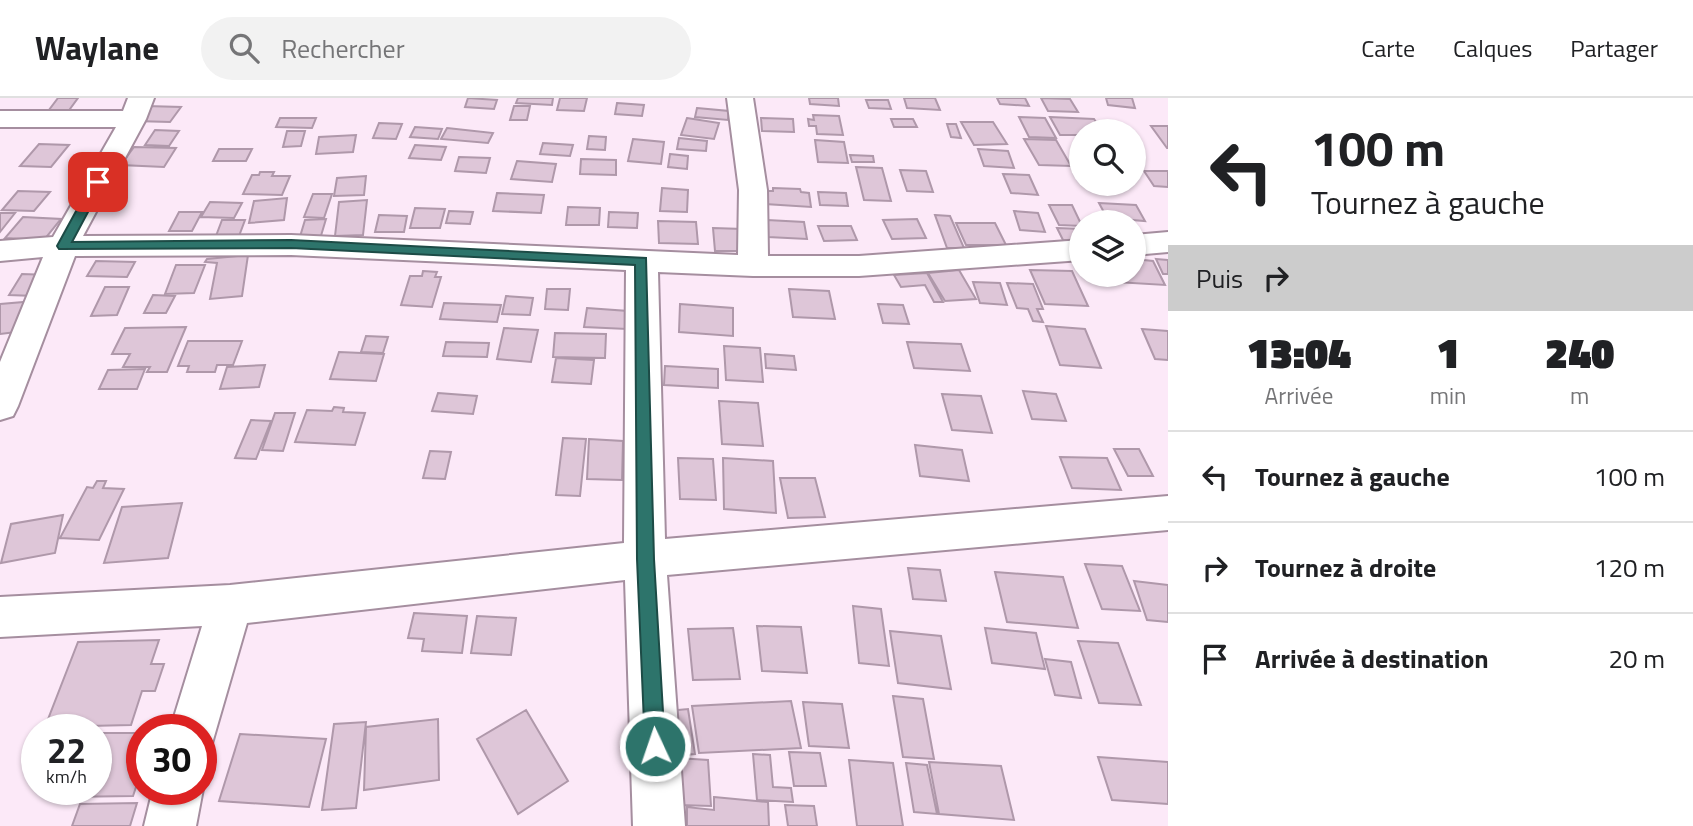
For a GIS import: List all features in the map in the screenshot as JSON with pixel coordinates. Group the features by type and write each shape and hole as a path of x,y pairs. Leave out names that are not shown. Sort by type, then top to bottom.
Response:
{"street":[{"path":"740,98 753,190 753,266"},
{"path":"0,119 137,108"},
{"path":"0,406 63,246 137,108"},
{"path":"1146,244 1168,242"},
{"path":"0,251 63,246 291,244 753,266 859,266 1069,251"},
{"path":"642,261 645,559 659,826"},
{"path":"0,617 230,605 645,559 1168,513"},
{"path":"199,714 230,605"},
{"path":"170,826 175,805"}],"building":[{"path":"58,98 78,98 67,113 46,114"},
{"path":"468,98 497,100 494,109 465,107"},
{"path":"518,98 553,98 552,105 516,103"},
{"path":"560,98 587,98 584,111 557,110"},
{"path":"809,98 838,98 839,106 810,104"},
{"path":"904,98 935,98 940,110 907,108"},
{"path":"997,98 1025,98 1029,106 1000,104"},
{"path":"1041,98 1070,99 1078,112 1048,111"},
{"path":"1106,98 1132,98 1135,108 1108,105"},
{"path":"866,100 888,100 891,109 869,108"},
{"path":"617,103 644,105 642,116 615,114"},
{"path":"146,106 181,107 170,122 135,121"},
{"path":"514,106 530,106 527,120 510,120"},
{"path":"697,108 729,111 728,120 695,117"},
{"path":"813,115 839,116 843,135 817,134 816,126 809,126 808,119 814,120"},
{"path":"1019,117 1045,118 1056,138 1029,137"},
{"path":"1050,117 1094,119 1069,119 1069,135 1060,135"},
{"path":"280,118 316,118 312,128 276,127"},
{"path":"687,118 719,123 714,139 681,135"},
{"path":"761,118 793,119 794,132 762,131"},
{"path":"891,119 913,119 917,127 894,127"},
{"path":"961,122 993,122 1007,144 974,145"},
{"path":"379,123 402,124 396,139 373,138"},
{"path":"947,124 956,124 961,138 951,137"},
{"path":"1151,126 1168,126 1168,148 1167,148"},
{"path":"415,127 442,129 438,139 410,137"},
{"path":"447,128 493,133 488,143 441,139"},
{"path":"155,130 179,131 169,146 145,145"},
{"path":"287,131 305,131 301,146 283,147"},
{"path":"356,135 353,152 316,154 319,137"},
{"path":"589,136 606,137 605,150 587,149"},
{"path":"679,138 707,141 706,151 677,149"},
{"path":"633,139 664,142 661,164 628,161"},
{"path":"1024,139 1056,140 1069,166 1039,165"},
{"path":"815,140 844,142 848,163 818,162"},
{"path":"543,143 573,145 570,156 540,154"},
{"path":"39,144 69,145 51,167 20,166"},
{"path":"415,145 446,147 441,160 409,158"},
{"path":"134,147 176,148 164,167 121,165"},
{"path":"219,149 252,149 246,161 213,161"},
{"path":"978,149 1008,151 1014,168 984,166"},
{"path":"670,154 688,156 687,169 668,167"},
{"path":"850,155 873,156 874,162 852,162"},
{"path":"459,157 490,158 486,173 455,171"},
{"path":"581,159 616,160 616,175 580,174"},
{"path":"517,161 556,164 552,182 511,179"},
{"path":"856,167 882,168 891,201 864,200"},
{"path":"900,170 926,171 933,192 907,191"},
{"path":"1146,171 1168,171 1168,187 1154,186"},
{"path":"260,172 274,172 272,176 290,176 282,195 243,194 252,175 259,175"},
{"path":"1003,174 1029,175 1038,195 1011,193"},
{"path":"366,176 364,195 334,196 337,178"},
{"path":"662,188 688,190 687,212 660,211"},
{"path":"773,188 800,189 801,192 809,193 811,207 765,204 764,191 773,191"},
{"path":"18,191 50,192 34,211 2,210"},
{"path":"818,192 846,193 848,206 820,205"},
{"path":"497,193 544,195 541,213 493,211"},
{"path":"313,194 332,194 324,218 304,217"},
{"path":"287,198 284,220 249,223 254,201"},
{"path":"367,200 363,235 335,236 339,202"},
{"path":"210,202 242,203 234,218 201,217"},
{"path":"1099,203 1136,205 1139,210 1103,210"},
{"path":"1049,205 1072,205 1074,210 1069,210 1069,225 1059,225"},
{"path":"568,207 600,208 599,225 566,225"},
{"path":"415,208 445,209 440,228 410,228"},
{"path":"449,211 473,212 470,224 446,223"},
{"path":"1014,211 1038,213 1045,232 1020,230"},
{"path":"179,212 202,212 192,231 169,231"},
{"path":"609,212 638,213 637,228 608,227"},
{"path":"0,213 15,213 0,232"},
{"path":"379,215 407,216 404,232 375,232"},
{"path":"935,215 950,216 964,248 947,248"},
{"path":"23,217 61,219 44,240 5,238"},
{"path":"326,219 320,239 299,240 305,220"},
{"path":"917,219 926,238 892,239 883,220"},
{"path":"222,220 245,220 239,236 216,236"},
{"path":"767,220 804,222 807,239 768,237"},
{"path":"658,221 696,222 698,244 659,243"},
{"path":"956,223 995,223 1006,245 966,245"},
{"path":"818,226 851,226 857,240 824,241"},
{"path":"713,228 743,229 746,251 715,251"},
{"path":"1057,228 1069,228 1069,240 1063,240"},
{"path":"248,255 242,296 210,299 217,263 205,262 207,259"},
{"path":"1156,259 1168,260 1168,274 1163,274"},
{"path":"1146,260 1153,261 1165,285 1146,284"},
{"path":"96,261 135,262 127,277 87,276"},
{"path":"176,265 205,265 194,293 165,294"},
{"path":"959,270 976,299 945,301 928,273"},
{"path":"1030,270 1069,271 1069,287 1079,287 1088,306 1045,304"},
{"path":"423,271 437,272 435,277 441,277 432,307 401,305 410,276 422,276"},
{"path":"927,273 943,302 934,302 925,285 901,287 894,275"},
{"path":"22,274 49,275 35,296 9,295"},
{"path":"973,282 1000,283 1007,305 980,303"},
{"path":"1007,283 1033,284 1043,309 1037,309 1043,322 1033,321 1028,309 1017,308"},
{"path":"105,287 129,287 117,315 91,316"},
{"path":"547,289 570,289 568,310 545,309"},
{"path":"789,289 829,291 835,319 793,317"},
{"path":"153,295 175,296 166,313 144,313"},
{"path":"506,296 533,298 530,315 502,314"},
{"path":"36,301 24,331 0,334 0,304"},
{"path":"444,303 501,305 497,322 440,319"},
{"path":"680,304 733,308 733,336 679,332"},
{"path":"878,304 903,305 909,324 883,323"},
{"path":"587,308 628,311 627,329 584,327"},
{"path":"1046,326 1085,329 1101,368 1060,365"},
{"path":"186,327 167,372 147,372 150,367 123,367 130,354 112,354 125,328"},
{"path":"504,328 538,330 531,362 497,359"},
{"path":"1142,329 1168,331 1168,360 1155,359"},
{"path":"555,333 606,334 605,358 553,357"},
{"path":"366,336 388,337 383,353 361,352"},
{"path":"188,341 242,341 233,365 217,365 215,372 187,372 189,366 178,366"},
{"path":"446,342 489,343 487,357 443,356"},
{"path":"907,342 961,344 970,371 914,368"},
{"path":"724,346 760,348 763,382 726,380"},
{"path":"339,352 384,354 376,381 330,379"},
{"path":"765,354 794,356 796,370 766,368"},
{"path":"556,358 594,360 591,384 552,382"},
{"path":"265,365 259,387 220,389 227,367"},
{"path":"665,366 718,369 718,388 664,385"},
{"path":"145,369 137,389 99,389 108,370"},
{"path":"1023,391 1056,394 1066,421 1032,419"},
{"path":"438,393 477,396 473,414 432,411"},
{"path":"942,394 981,396 992,433 952,430"},
{"path":"719,401 758,403 763,446 722,444"},
{"path":"334,407 344,408 343,412 365,413 355,445 295,442 307,410 332,411"},
{"path":"275,413 295,413 283,451 262,450"},
{"path":"251,420 271,421 256,459 235,458"},
{"path":"563,438 586,439 580,496 556,495"},
{"path":"589,439 623,441 622,480 587,479"},
{"path":"915,445 962,450 969,481 920,476"},
{"path":"1114,449 1139,449 1153,476 1128,476"},
{"path":"430,451 451,452 445,479 423,478"},
{"path":"1060,457 1107,458 1121,490 1072,488"},
{"path":"678,458 713,459 716,500 680,499"},
{"path":"723,458 773,461 776,513 724,509"},
{"path":"780,478 815,478 825,517 788,518"},
{"path":"97,481 106,481 103,488 124,489 99,540 60,538 87,487 93,488"},
{"path":"182,503 168,558 104,563 122,507"},
{"path":"63,515 55,553 1,563 11,524"},
{"path":"1085,564 1122,566 1140,611 1102,609"},
{"path":"908,568 940,570 946,601 913,599"},
{"path":"995,572 1063,577 1078,628 1007,622"},
{"path":"1134,581 1168,585 1168,622 1147,620"},
{"path":"853,606 881,609 889,666 859,663"},
{"path":"414,613 467,616 462,653 422,651 424,639 408,638"},
{"path":"477,616 516,618 511,655 471,653"},
{"path":"757,626 801,627 807,673 762,671"},
{"path":"733,628 740,679 693,680 688,629"},
{"path":"985,628 1036,633 1045,669 992,663"},
{"path":"890,631 941,636 951,689 898,683"},
{"path":"159,640 151,664 164,664 155,691 142,691 135,714 126,714 126,725 112,725 112,714 50,714 78,642"},
{"path":"1078,641 1118,643 1141,705 1099,703"},
{"path":"1045,659 1071,662 1081,698 1055,695"},
{"path":"893,696 923,699 934,759 903,757"},
{"path":"791,701 801,748 699,753 692,706"},
{"path":"803,702 842,704 849,748 809,746"},
{"path":"688,709 695,754 674,756 668,711"},
{"path":"526,710 568,781 518,814 477,739"},
{"path":"438,719 439,780 364,790 366,727"},
{"path":"366,722 356,808 322,810 334,724"},
{"path":"112,733 126,733 126,796 112,796"},
{"path":"240,734 326,739 309,807 219,801"},
{"path":"789,752 820,753 826,786 794,786"},
{"path":"753,754 770,755 773,787 791,788 793,802 757,800"},
{"path":"1098,757 1168,762 1168,804 1112,800"},
{"path":"677,758 708,760 711,806 679,805"},
{"path":"849,760 893,763 903,826 857,826"},
{"path":"929,762 1001,766 1014,820 939,814"},
{"path":"906,763 927,765 937,814 914,812"},
{"path":"714,797 768,802 769,826 687,826 687,807 714,810"},
{"path":"80,805 136,805 130,826 72,826"},
{"path":"785,805 814,806 817,826 788,826"}],"route":[{"path":"98,182 63,246 291,244 642,261 645,559 655,746"}]}
